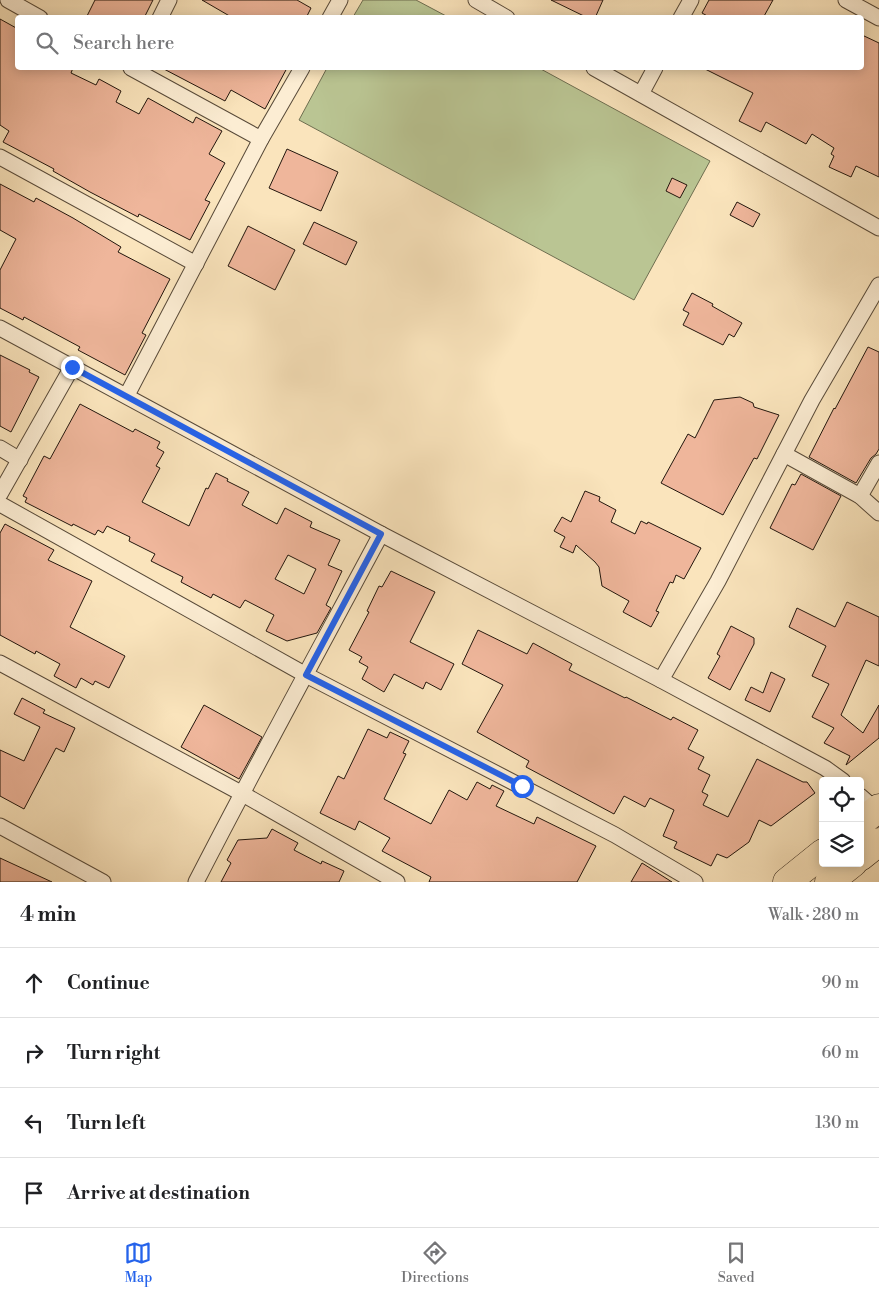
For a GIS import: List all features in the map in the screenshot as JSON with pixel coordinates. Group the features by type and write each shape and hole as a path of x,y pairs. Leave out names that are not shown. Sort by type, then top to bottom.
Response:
{"highway":[{"path":"864,855 879,842"},
{"path":"787,882 819,856"},
{"path":"829,882 848,867"}],"street":[{"path":"8,0 35,15"},
{"path":"162,15 169,0"},
{"path":"332,15 340,0"},
{"path":"476,0 502,15"},
{"path":"683,15 691,0"},
{"path":"846,0 879,18"},
{"path":"137,70 262,139"},
{"path":"127,395 262,139 301,70"},
{"path":"598,70 879,228"},
{"path":"641,94 654,70"},
{"path":"0,157 196,264"},
{"path":"661,680 718,580 812,400 879,285"},
{"path":"0,328 381,534 661,680 825,768 837,777"},
{"path":"0,494 72,367"},
{"path":"0,448 20,460"},
{"path":"784,454 860,496 879,513"},
{"path":"860,496 879,463"},
{"path":"0,504 306,675 615,834 695,882"},
{"path":"196,882 241,793 381,534"},
{"path":"0,663 241,793 397,882"},
{"path":"0,826 103,882"}],"green space":[{"path":"363,0 416,0 444,15 354,15"},
{"path":"326,70 543,70 710,161 634,300 299,120"}],"building":[{"path":"95,0 153,0 146,15 88,15"},
{"path":"202,0 297,0 311,8 308,15 228,15"},
{"path":"551,0 603,0 596,15 582,15"},
{"path":"709,0 773,0 765,15 706,15 702,13"},
{"path":"0,19 15,27 15,70 72,70 71,73 96,85 99,79 121,91 116,102 139,114 148,98 193,123 196,117 222,131 209,154 225,163 205,200 210,202 190,240 139,214 138,217 90,192 53,171 54,169 3,142 9,131 0,125"},
{"path":"864,36 879,43 879,177 856,166 851,177 829,167 834,156 831,154 834,148 812,134 806,144 766,122 761,132 739,121 753,93 707,70 864,70"},
{"path":"166,70 286,70 265,109 231,90 225,101"},
{"path":"287,149 338,172 321,211 269,188"},
{"path":"672,178 687,185 680,198 666,191"},
{"path":"0,184 34,202 36,198 73,218 121,247 118,252 170,279 142,333 146,335 125,375 78,350 80,347 24,317 23,320 0,308 0,270 16,239 0,230"},
{"path":"737,202 760,214 753,227 730,215"},
{"path":"314,222 357,242 346,265 303,244"},
{"path":"248,226 295,250 275,290 228,266"},
{"path":"692,293 742,323 734,337 729,334 723,345 683,325 689,313 683,310"},
{"path":"868,347 879,352 879,449 871,458 856,483 809,457"},
{"path":"0,355 30,370 29,372 39,377 11,432 0,426"},
{"path":"740,397 753,403 754,407 779,415 757,459 754,458 723,515 661,483 688,434 695,438 714,400"},
{"path":"80,404 133,432 135,429 160,442 157,448 164,452 156,466 160,468 142,502 189,526 206,488 208,489 216,473 249,492 242,505 277,524 285,508 312,522 310,527 340,540 328,565 342,571 326,605 331,608 317,633 287,641 266,631 274,615 245,600 240,608 213,594 211,598 181,582 183,577 151,561 155,554 129,541 130,537 107,526 103,533 98,530 95,535 73,524 72,526 25,502 27,498 23,496 44,456 50,459","holes":["288,555 316,569 304,594 275,579"]},
{"path":"801,474 841,496 813,550 770,528 792,484 795,485"},
{"path":"585,491 600,497 599,501 616,510 611,522 635,534 641,521 647,524 648,522 701,548 684,579 676,575 673,583 670,582 656,611 659,612 651,627 623,612 629,601 602,586 599,567 576,545 573,553 560,547 565,537 554,531 562,517 571,522"},
{"path":"5,524 54,550 48,560 92,581 70,627 125,656 109,688 95,681 93,685 81,678 76,688 54,676 60,664 36,651 35,654 0,635 0,533"},
{"path":"391,571 435,592 410,642 454,664 441,690 426,682 423,689 394,674 384,692 362,679 368,667 359,662 362,657 349,650 369,612 367,611 379,586 382,587"},
{"path":"847,602 879,617 879,666 866,660 841,715 863,733 879,705 879,738 846,765 850,756 824,743 834,728 812,717 829,684 812,676 826,646 789,627 797,608 835,627"},
{"path":"731,626 754,638 754,644 730,690 708,678 720,656 717,654"},
{"path":"478,630 527,654 533,643 572,664 569,670 671,720 673,717 698,730 688,749 704,757 698,769 710,775 702,792 708,795 703,805 728,817 757,759 803,782 807,782 815,793 771,826 759,820 749,842 727,858 717,854 711,866 674,848 677,842 663,836 674,810 650,798 645,807 624,796 614,814 526,767 529,761 477,732 503,685 462,664"},
{"path":"771,672 785,679 770,712 745,700 751,687 763,693"},
{"path":"22,698 45,710 43,713 75,728 64,752 56,748 24,809 0,796 0,750 24,761 40,727 14,714"},
{"path":"204,705 262,737 239,779 181,747"},
{"path":"368,729 387,738 390,732 409,741 403,753 406,754 384,799 431,824 449,790 467,800 477,782 490,789 492,785 504,791 496,806 534,824 537,817 596,846 577,882 429,882 431,877 382,851 390,838 359,821 355,830 320,813 338,776 344,779"},
{"path":"272,829 298,843 294,850 321,864 322,861 344,871 339,882 221,882 231,863 227,860 238,840 267,838"},
{"path":"0,858 52,882 0,882"},
{"path":"642,863 672,882 631,882"}],"route":[{"path":"72,367 127,395 381,534 306,675 522,786"}]}
